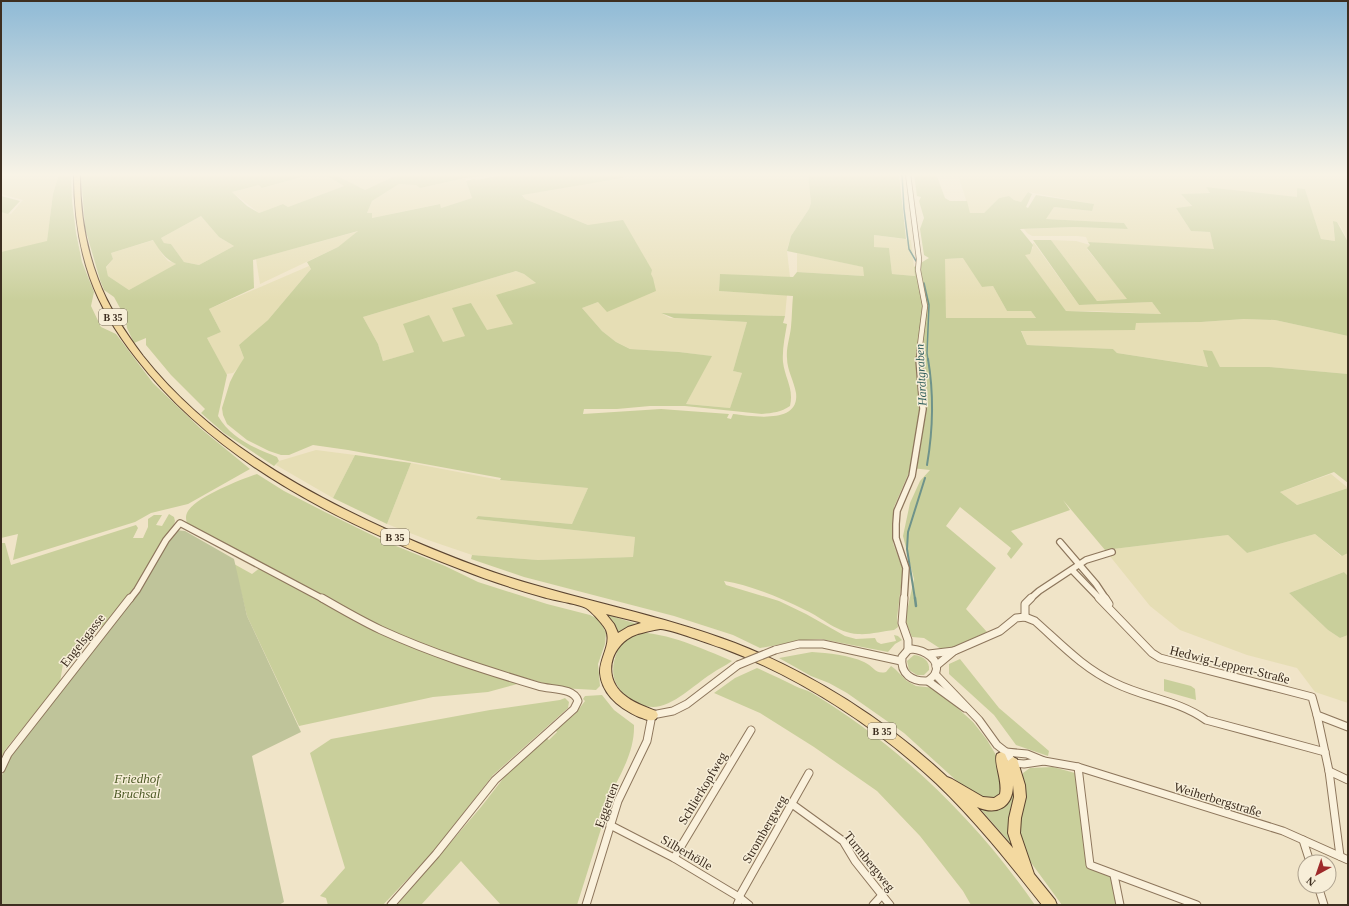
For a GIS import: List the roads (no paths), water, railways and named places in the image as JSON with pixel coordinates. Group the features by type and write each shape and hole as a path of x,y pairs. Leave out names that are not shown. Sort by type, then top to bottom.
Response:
{"main road":[{"name":"B 35","path":"81,216 82,234 100,293 120,330 147,368 206,425 264,469 326,504 389,534 466,567 510,582 702,636 763,661 820,690 882,731 940,778 991,832 1050,905"},
{"path":"589,605 604,618 612,631 611,647 606,666 608,684 624,703 640,712 652,715"},
{"path":"611,647 622,635 635,628 660,624"},
{"name":"B 35","path":"940,778 984,804 998,803 1002,800 1008,789 1007,758"},
{"path":"1007,758 1019,785 1020,797 1015,818 1014,833 1031,881"}],"street":[{"path":"908,640 913,646 929,654 933,658 936,666 935,674 928,681 922,682 910,678 905,673 901,661 902,657 908,650 908,640 902,623 906,568 896,538 897,511 912,476 924,409 919,353 925,306 918,270 919,259 913,216"},
{"name":"Engelsgasse","path":"1,769 8,754 137,590 166,540 180,523 379,629 410,643 454,660 548,690 572,692 576,695 578,701 574,709 495,780 436,854 391,905"},
{"name":"Hedwig-Leppert-Straße","path":"1060,542 1096,584 1116,616"},
{"path":"1025,616 1025,604 1039,592 1086,560 1112,552"},
{"name":"Hedwig-Leppert-Straße","path":"1072,570 1152,653 1160,658 1312,697 1329,771 1340,856"},
{"path":"936,666 954,652 1000,631 1016,618 1025,616 1035,621 1088,668 1116,684 1192,710 1206,720 1325,752"},
{"path":"652,715 673,711 687,704 738,665 775,650 799,644 824,644 901,661"},
{"path":"908,650 918,649"},
{"path":"929,654 954,652"},
{"path":"935,674 987,730 1007,758"},
{"path":"928,681 972,713"},
{"name":"Eggerten","path":"586,905 620,796 647,741 652,715"},
{"path":"1317,715 1348,727"},
{"name":"Schlierkopfweg","path":"674,858 751,730"},
{"name":"Weiherbergstraße","path":"1007,758 1027,754 1044,761 1078,767 1283,831 1348,860"},
{"name":"Weiherbergstraße","path":"1007,758 1024,764 1044,761"},
{"path":"1078,767 1090,865 1197,905"},
{"path":"1329,771 1348,780"},
{"name":"Strombergweg","path":"739,900 809,772"},
{"name":"Turmbergweg","path":"792,804 843,842 855,861 890,905"},
{"name":"Silberhölle","path":"610,825 674,858 749,905"},
{"path":"1303,840 1307,854"},
{"path":"1114,875 1120,905"},
{"path":"1321,894 1324,905"},
{"path":"873,905 882,895"}],"waterway":[{"name":"Hardtgraben","path":"905,216 909,249 916,261"},
{"name":"Hardtgraben","path":"924,283 929,305 928,360"},
{"name":"Hardtgraben","path":"927,465 931,439 932,412 928,359"},
{"path":"915,599 907,549 908,532 925,478"},
{"path":"915,598 916,606"}],"park label":[{"name":"Friedhof Bruchsal","path":"137,786"}]}
